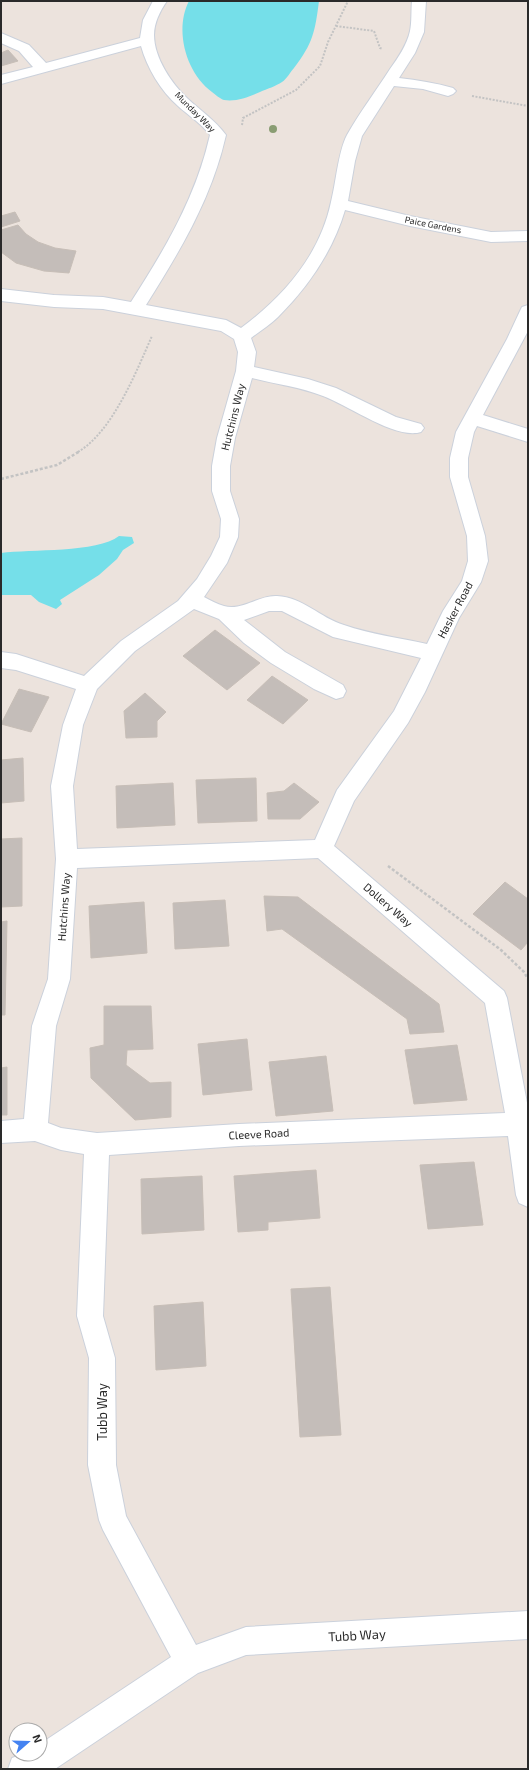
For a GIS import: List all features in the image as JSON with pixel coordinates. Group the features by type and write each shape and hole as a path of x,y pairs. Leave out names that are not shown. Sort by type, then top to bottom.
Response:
{"street":[{"name":"Munday Way","path":"135,308 160,269 205,183 218,135 212,127 181,101 166,81 153,59 147,40 148,26 154,10 160,1"},
{"path":"1,295 54,301 103,303 135,308 226,326 242,336 271,314 292,292 314,262 331,230 340,204 347,160 354,136 405,58 417,32 420,1"},
{"path":"1,37 24,48 42,68"},
{"path":"1,80 147,40"},
{"path":"390,81 423,85 448,91"},
{"name":"Paice Gardens","path":"340,204 410,221 491,237 528,236"},
{"name":"Hasker Road","path":"322,849 345,796 401,717 415,692 450,616 471,582 478,561 476,536 459,477 459,458 465,432 516,339 528,311"},
{"name":"Hutchins Way","path":"35,1130 44,1026 59,979 67,859 62,786 73,725 88,685 128,646 185,606 204,584 220,558 229,537 230,519 221,491 221,466 226,438 245,371 247,352 242,336"},
{"path":"245,371 320,388 338,395 391,422 415,428"},
{"path":"473,418 528,436"},
{"path":"192,599 226,614 241,630 302,674 336,691"},
{"path":"226,614 243,612 264,604 283,604 328,628 340,632 433,653"},
{"path":"1,660 16,662 88,685"},
{"path":"67,859 322,849"},
{"name":"Dollery Way","path":"322,849 496,998 519,1124 528,1195"},
{"name":"Cleeve Road","path":"1,1132 35,1130 61,1140 97,1144 239,1135 519,1124"},
{"name":"Tubb Way","path":"97,1144 90,1316 102,1358 102,1465 113,1520 189,1662"},
{"name":"Tubb Way","path":"23,1769 35,1765 189,1662 246,1641 528,1625"}],"path":[{"path":"242,126 243,118 296,90 320,66 328,42 348,1"},
{"path":"336,26 374,31 380,48 390,55 405,58"},
{"path":"448,91 528,106"},
{"path":"1,479 57,464 87,447 108,422 128,389 162,314"},
{"path":"384,863 501,950 524,972 528,979"}],"water":[{"path":"189,1 319,1 316,21 309,44 285,79 277,85 251,96 238,100 224,100 219,98 203,84 189,63 183,38 183,25 185,12"},
{"path":"119,536 132,537 134,543 123,550 117,559 99,575 60,600 62,604 56,609 39,602 31,595 1,595 1,553 80,548 109,541"}],"building":[{"path":"8,50 18,61 1,66 1,53"},
{"path":"15,212 20,221 1,227 1,216"},
{"path":"18,225 26,234 38,242 55,248 76,251 69,273 44,271 16,263 1,252 1,230"},
{"path":"215,630 260,663 227,690 183,656"},
{"path":"272,676 308,700 283,724 247,700"},
{"path":"19,689 49,697 31,732 1,724"},
{"path":"145,693 166,712 157,721 157,737 126,738 124,711"},
{"path":"23,758 24,801 1,803 1,760"},
{"path":"256,778 257,821 198,823 196,780"},
{"path":"173,783 175,825 117,828 116,786"},
{"path":"294,783 319,802 300,819 268,819 267,793 284,791"},
{"path":"22,838 22,906 1,907 1,839"},
{"path":"505,882 528,899 528,942 521,950 473,914"},
{"path":"264,896 298,897 439,1004 444,1032 410,1034 407,1019 282,929 267,931"},
{"path":"225,900 229,946 175,949 173,903"},
{"path":"144,902 147,953 91,958 89,906"},
{"path":"7,921 5,1015 1,1015 1,922"},
{"path":"104,1006 151,1006 153,1049 127,1050 126,1065 150,1083 171,1082 171,1117 135,1120 91,1078 90,1048 104,1045"},
{"path":"247,1039 252,1090 203,1095 198,1044"},
{"path":"457,1045 467,1100 414,1104 405,1050"},
{"path":"326,1056 333,1111 276,1116 269,1062"},
{"path":"7,1067 7,1115 1,1115 1,1068"},
{"path":"474,1162 483,1225 428,1229 420,1165"},
{"path":"316,1170 320,1218 268,1222 268,1230 238,1232 234,1176"},
{"path":"202,1176 204,1230 142,1234 141,1179"},
{"path":"330,1287 341,1435 300,1437 291,1289"},
{"path":"203,1302 206,1366 156,1370 154,1306"}]}
